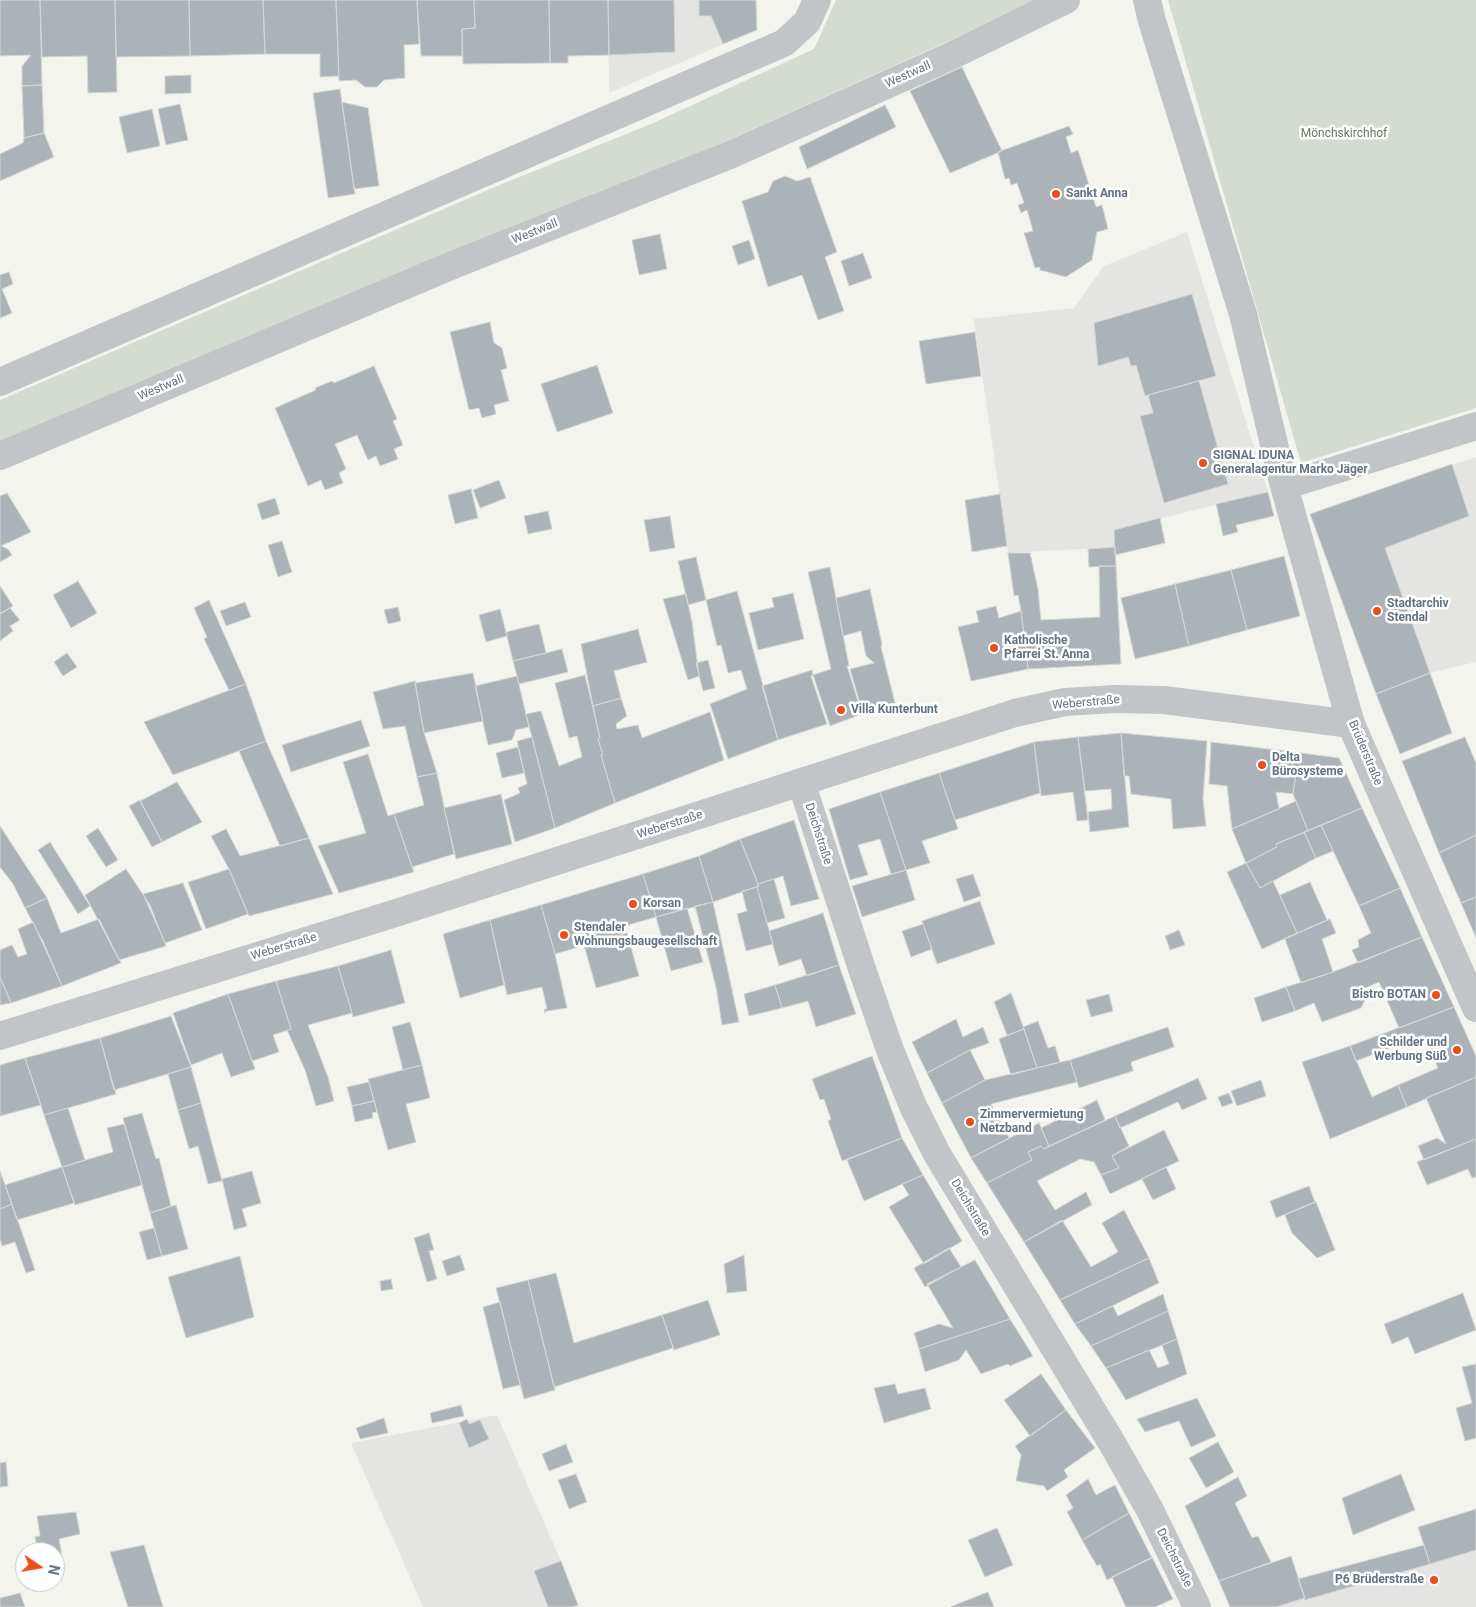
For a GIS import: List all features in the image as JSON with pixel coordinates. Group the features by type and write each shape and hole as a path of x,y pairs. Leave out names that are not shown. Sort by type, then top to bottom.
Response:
{"street":[{"path":"0,382 784,44 807,22 817,0"},
{"name":"Westwall","path":"0,456 453,264 730,155 951,56 1066,0"},
{"path":"1148,0 1152,21 1244,314 1284,486 1476,426"},
{"name":"Brüderstraße","path":"1284,486 1351,724 1469,977 1476,1008"},
{"name":"Weberstraße","path":"0,1036 396,913 1015,713 1065,702 1115,699 1164,700 1351,724"},
{"name":"Deichstraße","path":"801,782 874,1005 913,1106 937,1154 1112,1443 1150,1510 1188,1584 1197,1607"}],"shaded area":[{"path":"608,0 756,0 757,30 609,93"},
{"path":"1187,232 1268,492 1114,530 1115,547 1008,553 974,319 1074,308 1104,266"},
{"path":"1476,457 1476,662 1429,673 1310,514"},
{"path":"497,1415 561,1561 579,1607 423,1607 351,1443"},
{"name":"P6 Brüderstraße","path":"1476,1550 1476,1607 1276,1607 1305,1598"}],"green space":[{"path":"836,0 1040,0 722,143 0,443 0,400 502,184 651,124 814,49"},
{"name":"Mönchskirchhof","path":"1168,0 1476,0 1476,408 1301,463"}],"building":[{"path":"0,0 40,0 42,85 22,86 22,66 31,55 0,56"},
{"path":"40,0 115,0 117,92 88,93 87,56 42,57"},
{"path":"115,0 189,0 190,56 116,57"},
{"path":"189,0 263,0 265,54 190,56"},
{"path":"263,0 336,0 339,76 320,77 320,54 265,54"},
{"path":"336,0 417,0 419,44 404,45 405,78 384,80 377,87 365,87 356,80 339,81"},
{"path":"417,0 474,0 475,28 462,29 462,56 421,56"},
{"path":"474,0 549,0 550,63 463,64 462,29 475,28"},
{"path":"549,0 608,0 609,55 568,56 568,63 550,63"},
{"path":"608,0 674,0 675,52 609,55"},
{"path":"699,0 756,0 757,30 723,44 711,16 699,16"},
{"path":"962,67 1002,151 950,173 910,91"},
{"path":"191,75 191,93 165,94 165,76"},
{"path":"42,85 44,133 24,138 22,86"},
{"path":"340,89 355,194 328,198 313,93"},
{"path":"342,102 368,108 379,186 354,189"},
{"path":"180,104 188,140 166,145 158,109"},
{"path":"885,105 896,127 807,169 799,147"},
{"path":"152,109 160,146 127,153 119,117"},
{"name":"Sankt Anna","path":"1069,126 1073,134 1066,137 1071,153 1078,150 1096,207 1102,205 1108,229 1097,232 1092,260 1066,277 1040,270 1040,267 1035,268 1024,233 1033,231 1027,210 1021,213 1018,205 1024,203 1017,183 1011,185 1009,178 1005,179 998,152"},
{"path":"44,133 54,157 0,181 0,154 23,143 24,138"},
{"path":"785,176 797,181 810,177 837,252 825,257 844,311 818,320 802,275 768,287 742,201 768,192 773,181"},
{"path":"660,234 667,269 639,275 632,240"},
{"path":"749,240 755,259 738,265 732,246"},
{"path":"863,253 872,278 849,286 841,261"},
{"path":"9,272 13,284 2,289 12,313 0,318 0,275"},
{"path":"1192,294 1216,376 1145,396 1136,365 1131,366 1128,357 1098,366 1094,323"},
{"path":"490,322 494,343 502,348 507,368 501,370 509,401 494,405 496,414 482,418 479,408 469,410 450,332"},
{"path":"975,332 981,376 926,384 919,341"},
{"path":"597,365 613,413 557,432 541,384"},
{"path":"374,366 397,419 393,421 403,445 394,449 398,459 380,466 376,456 368,460 357,435 335,444 346,469 339,473 343,483 325,490 321,480 308,486 275,408 316,390 315,388 332,381 334,383"},
{"path":"1199,381 1228,484 1164,503 1140,416 1153,413 1148,395"},
{"name":"Stadtarchiv Stendal","path":"1452,464 1469,516 1385,548 1430,673 1376,694 1310,514"},
{"path":"499,480 506,498 480,508 473,490"},
{"path":"471,489 478,518 455,524 448,495"},
{"path":"1268,492 1274,516 1236,525 1238,532 1223,536 1216,504"},
{"path":"7,493 31,532 1,546 8,549 12,555 0,562 0,496"},
{"path":"1000,494 1007,546 972,552 965,500"},
{"path":"275,498 280,514 262,520 257,504"},
{"path":"548,511 552,529 528,534 524,516"},
{"path":"670,516 675,548 650,552 644,520"},
{"path":"1160,518 1165,543 1115,555 1114,530"},
{"path":"282,541 292,572 278,577 268,545"},
{"path":"1115,547 1116,566 1089,567 1088,549"},
{"path":"1008,553 1030,553 1038,589 1041,620 1100,617 1099,566 1116,566 1121,664 1028,669 1021,611 1018,595 1014,596"},
{"path":"1284,556 1300,616 1247,630 1231,570"},
{"path":"696,557 706,600 688,605 678,561"},
{"path":"830,567 849,666 847,666 862,714 830,726 813,675 831,669 808,572"},
{"path":"1231,570 1247,630 1189,646 1175,584"},
{"path":"78,581 97,613 71,628 53,595"},
{"path":"1175,584 1189,646 1135,659 1121,598"},
{"path":"0,586 13,606 1,613 0,612"},
{"path":"870,589 882,644 881,647 895,703 863,714 850,669 874,663 866,656 861,631 843,636 836,598"},
{"path":"737,591 778,740 728,759 710,704 747,689 741,670 728,673 721,645 717,646 706,600"},
{"path":"793,593 804,639 758,650 749,613 774,607 772,598"},
{"path":"686,594 692,622 699,676 688,680 663,599"},
{"path":"209,600 246,684 229,690 204,639 207,637 194,608"},
{"path":"245,602 251,617 226,626 220,611"},
{"name":"Katholische Pfarrei St. Anna","path":"996,606 999,618 1021,611 1028,669 971,681 958,627 979,622 976,611"},
{"path":"398,607 401,621 388,624 384,610"},
{"path":"10,608 20,620 10,626 13,631 0,641 0,614"},
{"path":"500,609 507,636 486,642 479,615"},
{"path":"539,624 546,653 513,661 506,632"},
{"path":"638,629 647,662 614,671 621,698 593,706 581,644"},
{"path":"562,649 568,672 519,684 513,661"},
{"path":"67,653 77,667 63,676 54,662"},
{"path":"708,660 715,688 703,691 696,663"},
{"path":"812,670 813,675 811,676 827,724 778,740 762,686"},
{"path":"473,673 483,721 424,733 415,683"},
{"path":"1430,673 1452,733 1400,754 1376,694"},
{"path":"585,675 600,738 598,739 603,755 601,755 615,803 555,828 526,714 541,711 559,766 582,757 577,736 569,738 555,683"},
{"path":"517,676 529,727 516,730 512,740 488,745 475,686"},
{"path":"415,681 424,733 437,773 417,777 405,726 383,729 373,692"},
{"path":"246,684 266,741 173,775 144,722"},
{"path":"621,698 627,716 616,724 617,729 638,725 642,738 710,712 724,760 615,803 601,755 603,755 598,739 600,738 593,706"},
{"path":"361,720 370,746 291,772 282,745"},
{"path":"1121,733 1207,741 1203,799 1206,826 1173,829 1171,799 1131,794 1129,776 1124,776"},
{"path":"1121,733 1129,827 1090,832 1088,812 1112,809 1111,789 1085,791 1078,737"},
{"path":"532,737 555,828 515,842 504,800 520,793 518,788 527,784 517,741"},
{"path":"1078,737 1088,820 1077,821 1073,792 1041,796 1034,742"},
{"path":"1465,737 1476,763 1476,835 1439,853 1402,761"},
{"path":"266,741 309,838 280,846 239,751"},
{"path":"1034,742 1040,793 955,820 939,773"},
{"path":"1211,742 1286,751 1296,773 1293,794 1276,792 1279,809 1232,829 1227,786 1209,784"},
{"path":"518,747 524,773 502,778 496,753"},
{"path":"1286,751 1339,758 1362,808 1308,831 1293,794 1296,773"},
{"path":"368,754 388,816 394,814 414,872 339,893 318,846 366,833 343,762"},
{"path":"437,773 454,854 412,867 394,814 424,805 417,777"},
{"path":"939,773 958,829 922,841 930,863 906,870 880,792"},
{"path":"177,782 202,822 162,842 140,801"},
{"path":"880,792 906,870 891,874 880,839 858,845 868,875 850,880 829,809"},
{"path":"501,794 512,844 456,859 444,808"},
{"path":"140,800 162,842 152,847 129,806"},
{"path":"1296,801 1308,831 1276,844 1277,847 1246,863 1232,829"},
{"path":"1362,808 1400,888 1359,906 1321,825"},
{"path":"794,820 819,899 791,906 783,876 758,884 740,839"},
{"path":"1321,825 1333,851 1316,858 1304,832"},
{"path":"0,826 47,898 25,908 13,884 0,867"},
{"path":"98,828 118,860 106,867 86,836"},
{"path":"226,829 240,856 309,838 333,894 249,916 229,869 211,836"},
{"path":"1304,832 1316,858 1260,888 1246,863 1277,847 1276,844"},
{"path":"1476,835 1476,897 1461,903 1439,853"},
{"path":"740,839 759,886 713,902 699,856"},
{"path":"50,842 90,906 78,914 38,850"},
{"path":"699,856 713,902 656,917 643,874"},
{"path":"1246,863 1260,888 1273,881 1297,933 1262,949 1227,872"},
{"path":"126,869 150,905 166,946 119,960 85,895"},
{"path":"229,869 248,914 206,929 188,882"},
{"path":"906,870 915,900 862,917 852,886"},
{"path":"643,874 656,917 625,926 627,933 555,954 541,905"},
{"path":"973,874 981,896 964,902 956,879"},
{"path":"774,879 785,918 767,923 757,887 758,884"},
{"path":"1310,882 1327,920 1297,933 1280,895"},
{"path":"183,883 202,930 165,943 143,894"},
{"path":"757,887 773,944 746,951 737,914 747,911 742,891"},
{"path":"1400,888 1422,937 1358,963 1352,950 1359,947 1358,940 1371,933 1359,906"},
{"path":"1476,897 1476,938 1461,903"},
{"path":"47,898 61,933 99,919 121,963 62,986 43,941 25,908"},
{"path":"980,901 995,944 937,964 922,921"},
{"path":"713,902 739,1022 722,1025 716,987 695,906"},
{"path":"541,905 555,954 567,1008 547,1011 545,1013 544,1009 547,1009 542,987 507,995 490,920"},
{"path":"687,908 703,962 671,971 656,917"},
{"path":"823,913 839,965 807,976 801,959 779,966 769,931"},
{"path":"1330,919 1336,933 1322,939 1333,972 1301,983 1285,939"},
{"path":"490,920 504,985 460,998 443,934"},
{"path":"33,922 62,986 11,1003 0,977 0,950 12,945 18,957 27,954 18,929"},
{"path":"923,924 932,949 911,957 902,931"},
{"path":"1179,930 1185,945 1170,950 1165,936"},
{"path":"627,933 639,976 596,988 584,945"},
{"path":"1422,937 1454,1007 1399,1028 1379,982 1363,989 1366,998 1361,1008 1322,1022 1314,1003 1295,1011 1286,987 1333,972"},
{"path":"391,950 405,1003 353,1017 338,966"},
{"path":"839,965 856,1014 816,1027 808,1001 782,1008 775,985"},
{"path":"338,966 352,1013 308,1025 328,1077 334,1101 316,1106 305,1070 287,1030 291,1029 276,981"},
{"path":"0,977 11,1003 0,1005"},
{"path":"276,981 291,1029 273,1035 279,1052 252,1061 228,994"},
{"path":"775,985 782,1008 749,1016 744,994"},
{"path":"1286,987 1295,1011 1262,1022 1254,998"},
{"path":"1011,993 1024,1029 1007,1035 994,1002"},
{"path":"228,994 255,1069 231,1077 222,1053 191,1065 173,1013"},
{"path":"1109,994 1113,1011 1091,1017 1086,1000"},
{"path":"1454,1007 1476,1056 1476,1077 1407,1107 1398,1085 1438,1068 1424,1035 1356,1061 1350,1046"},
{"path":"171,1016 191,1067 114,1090 100,1038"},
{"path":"956,1019 963,1037 983,1027 989,1043 970,1050 927,1073 912,1042"},
{"path":"1038,1021 1048,1048 1055,1046 1060,1062 1037,1068 1023,1027"},
{"path":"410,1022 422,1065 403,1070 392,1027"},
{"path":"1168,1027 1174,1047 1131,1062 1133,1071 1079,1088 1070,1060"},
{"path":"1024,1029 1037,1068 1011,1075 999,1039"},
{"path":"100,1038 116,1094 44,1115 25,1058"},
{"path":"1350,1046 1372,1097 1398,1085 1407,1107 1330,1139 1302,1062"},
{"path":"970,1050 985,1080 942,1103 927,1073"},
{"path":"872,1056 902,1138 842,1161 828,1121 831,1119 824,1099 820,1100 812,1079"},
{"path":"25,1058 41,1105 0,1116 0,1065"},
{"path":"1070,1060 1077,1082 991,1104 1009,1138 971,1158 942,1103 985,1080"},
{"path":"422,1065 430,1098 406,1104 416,1142 388,1150 368,1079"},
{"path":"191,1067 201,1103 178,1110 168,1074"},
{"path":"1476,1077 1476,1139 1424,1160 1418,1146 1437,1138 1446,1144 1426,1098"},
{"path":"1198,1078 1207,1099 1182,1110 1178,1102 1120,1128 1115,1116"},
{"path":"1261,1080 1266,1096 1237,1106 1231,1091"},
{"path":"369,1082 374,1101 352,1106 347,1087"},
{"path":"1229,1093 1233,1103 1222,1107 1218,1097"},
{"path":"1097,1100 1105,1120 1049,1146 1041,1128"},
{"path":"374,1101 377,1112 372,1113 373,1118 355,1122 352,1106"},
{"path":"201,1103 222,1181 208,1184 198,1146 189,1149 178,1110"},
{"path":"68,1108 85,1160 62,1167 44,1115"},
{"path":"142,1113 156,1159 159,1158 171,1206 150,1213 123,1118"},
{"path":"1115,1116 1129,1146 1112,1156 1119,1168 1101,1175 1094,1162 1080,1159 1037,1181 1055,1210 1086,1192 1092,1205 1024,1242 987,1183 1032,1160 1028,1152 1041,1146 1044,1149"},
{"path":"1039,1123 1049,1146 1044,1149 1041,1146 1028,1152 1032,1160 987,1183 971,1158"},
{"path":"124,1124 142,1185 75,1205 62,1167 113,1152 107,1128"},
{"path":"1164,1130 1179,1161 1110,1194 1101,1175 1119,1168 1112,1156"},
{"path":"902,1138 923,1175 864,1201 847,1160"},
{"path":"1476,1139 1476,1177 1472,1178 1468,1169 1427,1185 1417,1162"},
{"path":"62,1167 74,1203 17,1220 5,1185"},
{"path":"1166,1167 1176,1189 1153,1200 1142,1179"},
{"path":"0,1171 12,1204 0,1209"},
{"path":"252,1171 261,1203 242,1209 247,1226 234,1230 222,1179"},
{"path":"923,1175 962,1241 924,1264 889,1207 909,1195 902,1184"},
{"path":"1309,1186 1315,1202 1276,1218 1270,1201"},
{"path":"1316,1202 1335,1250 1317,1258 1292,1233 1285,1215"},
{"path":"12,1204 35,1270 26,1273 15,1242 2,1246 0,1239 0,1209"},
{"path":"176,1205 188,1249 162,1256 150,1213"},
{"path":"1124,1210 1149,1258 1060,1300 1024,1242 1062,1220 1091,1267 1118,1252 1102,1223"},
{"path":"154,1228 162,1256 147,1260 139,1232"},
{"path":"429,1233 434,1250 429,1251 437,1279 427,1282 414,1238"},
{"path":"949,1248 961,1267 925,1287 914,1268"},
{"path":"460,1255 465,1270 447,1276 442,1261"},
{"path":"744,1255 747,1291 727,1293 724,1264"},
{"path":"240,1256 254,1317 186,1338 168,1277"},
{"path":"1149,1258 1159,1283 1075,1324 1060,1300"},
{"path":"975,1260 1010,1319 919,1349 914,1333 939,1324 953,1328 927,1284"},
{"path":"556,1273 574,1343 662,1315 673,1348 554,1387 528,1280"},
{"path":"391,1279 393,1289 381,1291 380,1281"},
{"path":"528,1280 555,1390 524,1399 496,1288"},
{"path":"1463,1293 1476,1330 1415,1354 1408,1337 1392,1344 1384,1324"},
{"path":"1163,1294 1168,1311 1091,1346 1075,1324 1113,1306 1118,1316"},
{"path":"708,1300 720,1335 674,1350 662,1315"},
{"path":"500,1302 520,1385 503,1389 483,1307"},
{"path":"1168,1311 1177,1339 1106,1368 1091,1346"},
{"path":"1010,1319 1033,1356 1010,1366 1008,1364 981,1374 966,1350 959,1360 925,1372 919,1349"},
{"path":"1177,1339 1187,1374 1126,1400 1106,1368 1149,1350 1158,1368 1169,1364 1162,1345"},
{"path":"1476,1364 1476,1438 1465,1441 1456,1408 1472,1403 1462,1367"},
{"path":"1041,1374 1066,1410 1030,1436 1004,1400"},
{"path":"895,1384 898,1394 925,1388 931,1409 884,1423 874,1388"},
{"path":"1197,1398 1216,1436 1191,1447 1179,1421 1145,1432 1137,1419"},
{"path":"461,1405 464,1416 432,1423 430,1413"},
{"path":"1066,1410 1095,1448 1064,1470 1068,1477 1047,1491 1044,1486 1016,1481 1021,1455 1015,1446"},
{"path":"384,1418 388,1433 360,1439 356,1428"},
{"path":"467,1419 469,1424 480,1420 489,1439 469,1448 459,1423"},
{"path":"1218,1442 1234,1472 1206,1488 1189,1458"},
{"path":"566,1444 573,1462 549,1471 542,1454"},
{"path":"6,1462 8,1486 0,1487 0,1463"},
{"path":"576,1474 587,1502 569,1509 558,1480"},
{"path":"1401,1474 1415,1510 1353,1535 1342,1498"},
{"path":"1238,1477 1247,1496 1235,1503 1252,1538 1258,1536 1271,1562 1219,1581 1185,1506"},
{"path":"1088,1479 1096,1495 1115,1485 1129,1513 1082,1540 1067,1512 1073,1508 1066,1495"},
{"path":"1476,1509 1476,1550 1430,1564 1418,1527"},
{"path":"76,1512 80,1534 59,1539 60,1542 36,1542 35,1537 40,1536 37,1516"},
{"path":"1129,1513 1152,1558 1107,1580 1100,1564 1097,1566 1082,1540"},
{"path":"997,1528 1013,1565 985,1577 968,1540"},
{"path":"144,1545 163,1607 128,1607 110,1552"},
{"path":"1424,1545 1430,1564 1305,1600 1298,1579"},
{"path":"1291,1556 1305,1598 1276,1607 1230,1607 1219,1581"},
{"path":"1152,1557 1173,1599 1155,1607 1126,1607 1112,1577"},
{"path":"561,1561 578,1605 572,1607 548,1607 534,1571"},
{"path":"988,1592 994,1607 950,1607"},
{"path":"20,1593 25,1607 0,1607 0,1598"}],"place":[{"name":"Sankt Anna","path":"1056,194"},
{"name":"SIGNAL IDUNA Generalagentur Marko Jäger","path":"1203,463"},
{"name":"Stadtarchiv Stendal","path":"1377,611"},
{"name":"Katholische Pfarrei St. Anna","path":"994,648"},
{"name":"Villa Kunterbunt","path":"841,710"},
{"name":"Delta Bürosysteme","path":"1262,765"},
{"name":"Korsan","path":"633,904"},
{"name":"Stendaler Wohnungsbaugesellschaft","path":"564,935"},
{"name":"Bistro BOTAN","path":"1436,995"},
{"name":"Schilder und Werbung Süß","path":"1457,1050"},
{"name":"Zimmervermietung Netzband","path":"970,1122"},
{"name":"P6 Brüderstraße","path":"1434,1580"}]}
